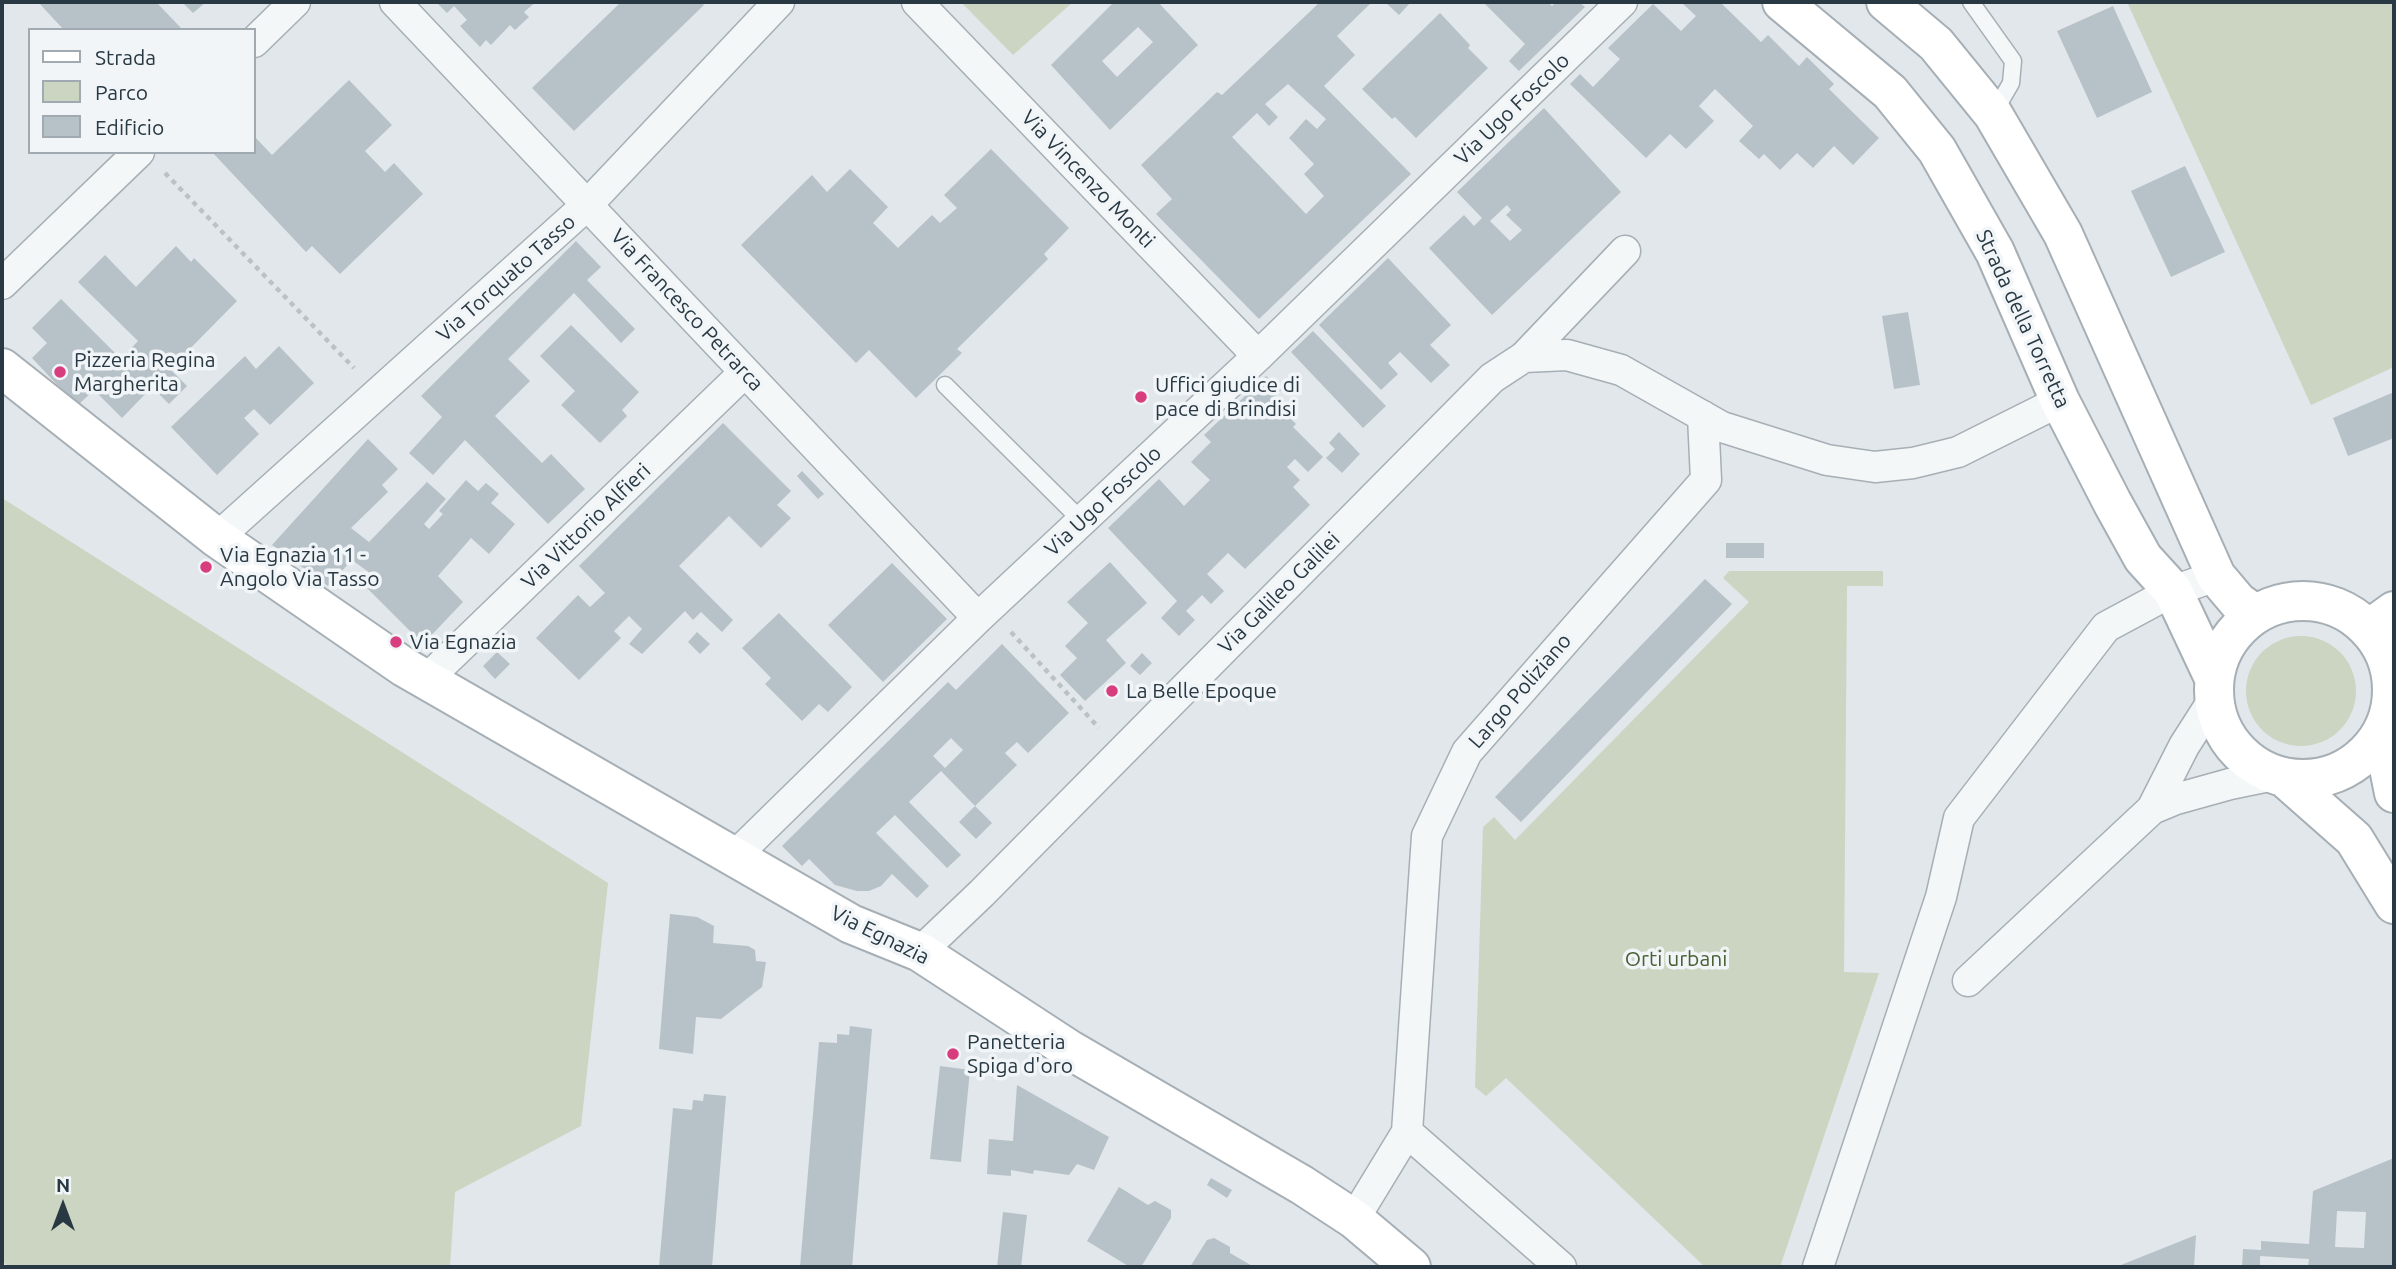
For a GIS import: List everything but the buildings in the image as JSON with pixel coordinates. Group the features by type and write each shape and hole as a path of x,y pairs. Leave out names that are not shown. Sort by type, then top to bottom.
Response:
{"street":[{"path":"256,40 295,2"},
{"name":"Via Francesco Petrarca","path":"395,2 745,372 983,613"},
{"name":"Via Torquato Tasso","path":"217,538 587,205 779,2"},
{"name":"Via Vincenzo Monti","path":"918,2 1258,356"},
{"name":"Via Ugo Foscolo","path":"735,856 983,613 1258,356 1622,2"},
{"name":"Strada della Torretta","path":"1782,2 1891,92 1937,150 1995,252 2060,401 2143,558 2173,591 2213,688 2214,708 2225,737 2246,760 2280,777 2354,839 2394,904"},
{"path":"1886,2 1936,44 1993,114 2063,234 2216,576 2238,602 2255,614"},
{"path":"2,284 137,154"},
{"path":"1524,357 1625,251"},
{"path":"1524,357 1567,355 1620,370 1722,427 1827,460 1875,467 1913,463 1958,452 2060,401"},
{"name":"Via Galileo Galilei","path":"920,952 1492,377 1524,357"},
{"name":"Via Egnazia","path":"2,368 217,538 404,667 851,924 920,952 1070,1050 1302,1185 1354,1219 1411,1267"},
{"name":"Via Vittorio Alfieri","path":"426,680 745,372"},
{"name":"Largo Poliziano","path":"1354,1219 1407,1132 1427,836 1466,752 1706,480 1703,416"},
{"path":"1818,1267 1941,897 1959,818 2106,627 2173,591 2216,576"},
{"path":"1968,981 2152,809 2213,688 2223,647 2236,629 2269,606 2300,600 2331,604 2359,619 2381,620 2380,643 2391,672 2392,703 2382,733 2363,757 2336,774 2305,780 2280,777 2230,784 2176,799 2152,809"},
{"path":"2382,733 2394,793"},
{"path":"1407,1132 1561,1267"}],"lane":[{"path":"1971,2 2013,61 2011,83 1993,114"},
{"path":"945,385 1082,521"}],"path":[{"path":"165,172 378,392"},
{"path":"983,613 1121,752"}],"green space":[{"path":"961,2 1073,2 1013,55"},
{"path":"2127,2 2394,2 2394,367 2311,405"},
{"path":"2,498 608,883 581,1126 455,1192 450,1267 9,1267 2,1261"},
{"name":"Orti urbani","path":"1729,571 1883,571 1883,586 1847,586 1844,972 1879,973 1780,1267 1705,1267 1506,1078 1486,1096 1475,1087 1483,827 1494,817 1515,840 1749,602 1723,578"},
{"path":"2301,636 2322,640 2340,652 2352,670 2356,691 2352,712 2340,730 2322,742 2301,746 2280,742 2262,730 2250,712 2246,691 2250,670 2262,652 2280,640"}],"place":[{"name":"Pizzeria Regina Margherita","path":"60,372"},
{"name":"Uffici giudice di pace di Brindisi","path":"1141,397"},
{"name":"Via Egnazia 11 - Angolo Via Tasso","path":"206,567"},
{"name":"Via Egnazia","path":"396,642"},
{"name":"La Belle Epoque","path":"1112,691"},
{"name":"Panetteria Spiga d'oro","path":"953,1054"}]}
